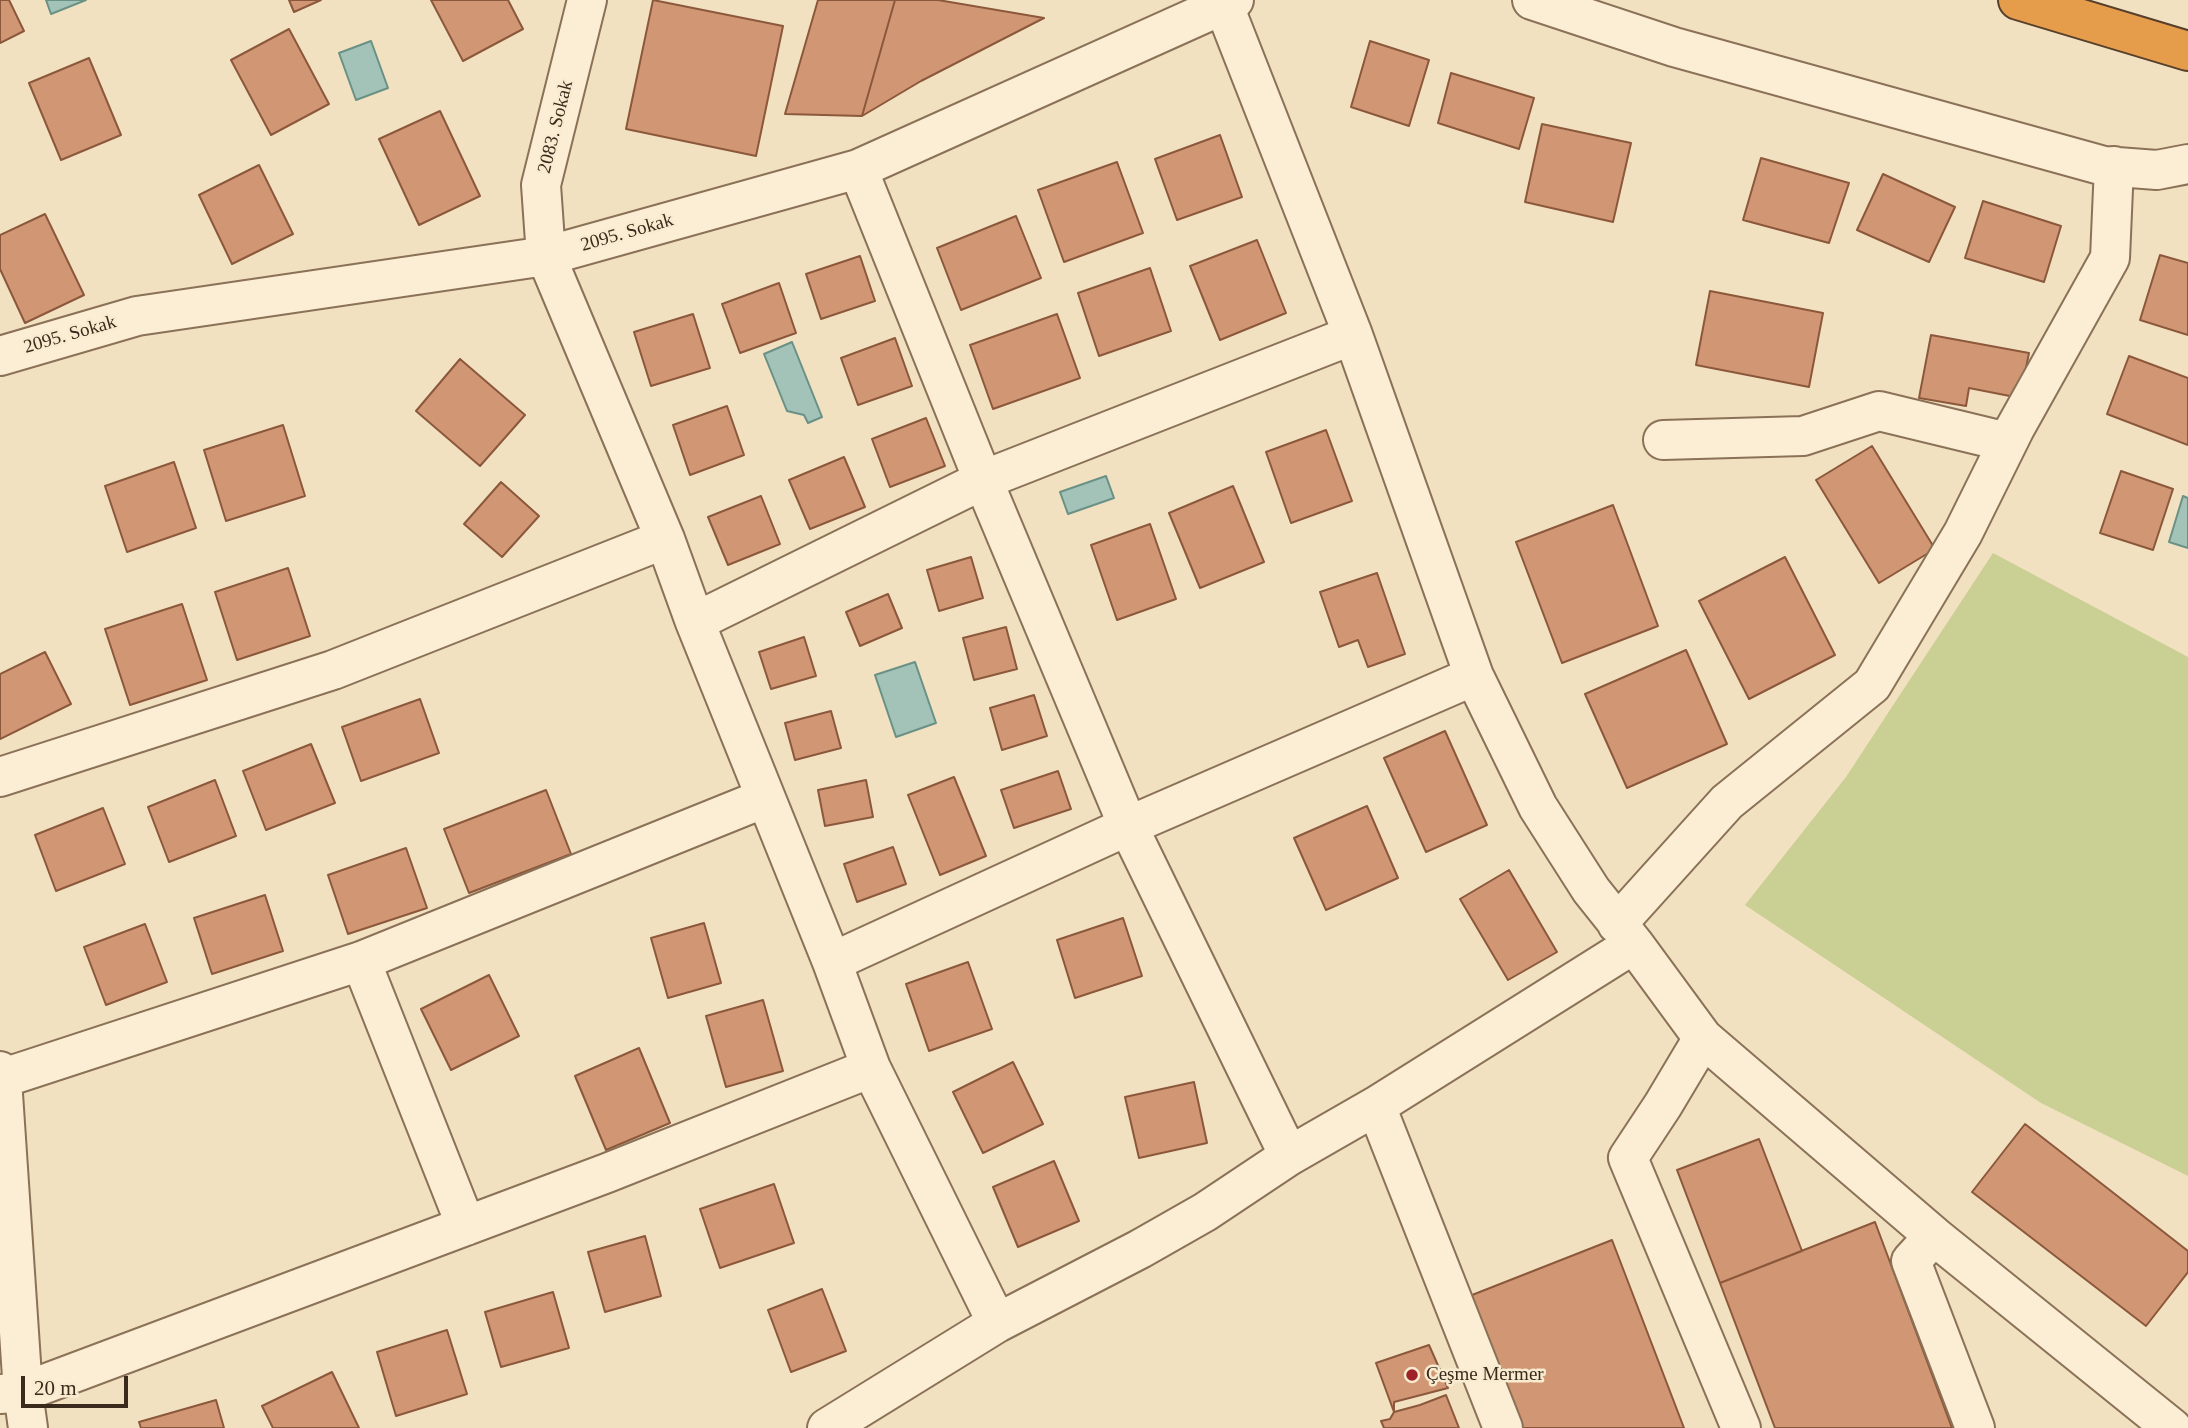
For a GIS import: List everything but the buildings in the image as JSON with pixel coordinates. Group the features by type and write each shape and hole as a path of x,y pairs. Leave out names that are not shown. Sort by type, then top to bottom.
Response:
{"highway":[{"path":"2018,0 2188,51"}],"street":[{"name":"2083. Sokak","path":"587,0 541,185 545,256 665,539 695,622 871,1068 997,1323"},
{"path":"1531,0 1687,51 2104,166 2157,170 2188,164"},
{"name":"2095. Sokak","path":"0,356 137,316 545,256 858,169 1221,1"},
{"path":"1221,1 1353,335 1474,676 1538,807 1591,890 1703,1038 1934,1236 2172,1428"},
{"path":"827,1428 997,1323 1183,1224 1289,1156 1376,1106 1626,934 1727,802 1872,685 1963,533 2007,442 2110,258 2114,166"},
{"path":"858,169 983,480 1128,826 1289,1156"},
{"path":"695,622 983,480 1353,335"},
{"path":"1663,440 1804,436 1879,411 2007,442"},
{"path":"0,777 333,670 665,539"},
{"path":"831,962 1128,826 1474,676"},
{"path":"765,798 361,961 1,1076 17,1405 871,1068"},
{"path":"361,961 466,1226"},
{"path":"1703,1038 1628,1158 1741,1428"},
{"path":"1376,1106 1503,1428"},
{"path":"1934,1236 1911,1261 1975,1428"}],"green space":[{"path":"1993,553 2188,657 2188,1176 2041,1103 1745,905 1846,777"}],"water":[{"path":"46,0 86,0 51,14"},
{"path":"371,41 388,88 356,100 339,53"},
{"path":"792,342 822,417 808,423 804,415 787,411 764,354"},
{"path":"1106,476 1114,498 1068,514 1060,492"},
{"path":"2183,496 2188,498 2188,548 2169,542"},
{"path":"915,662 936,723 896,737 875,675"}],"place":[{"name":"Çeşme Mermer","path":"1412,1375"}]}
